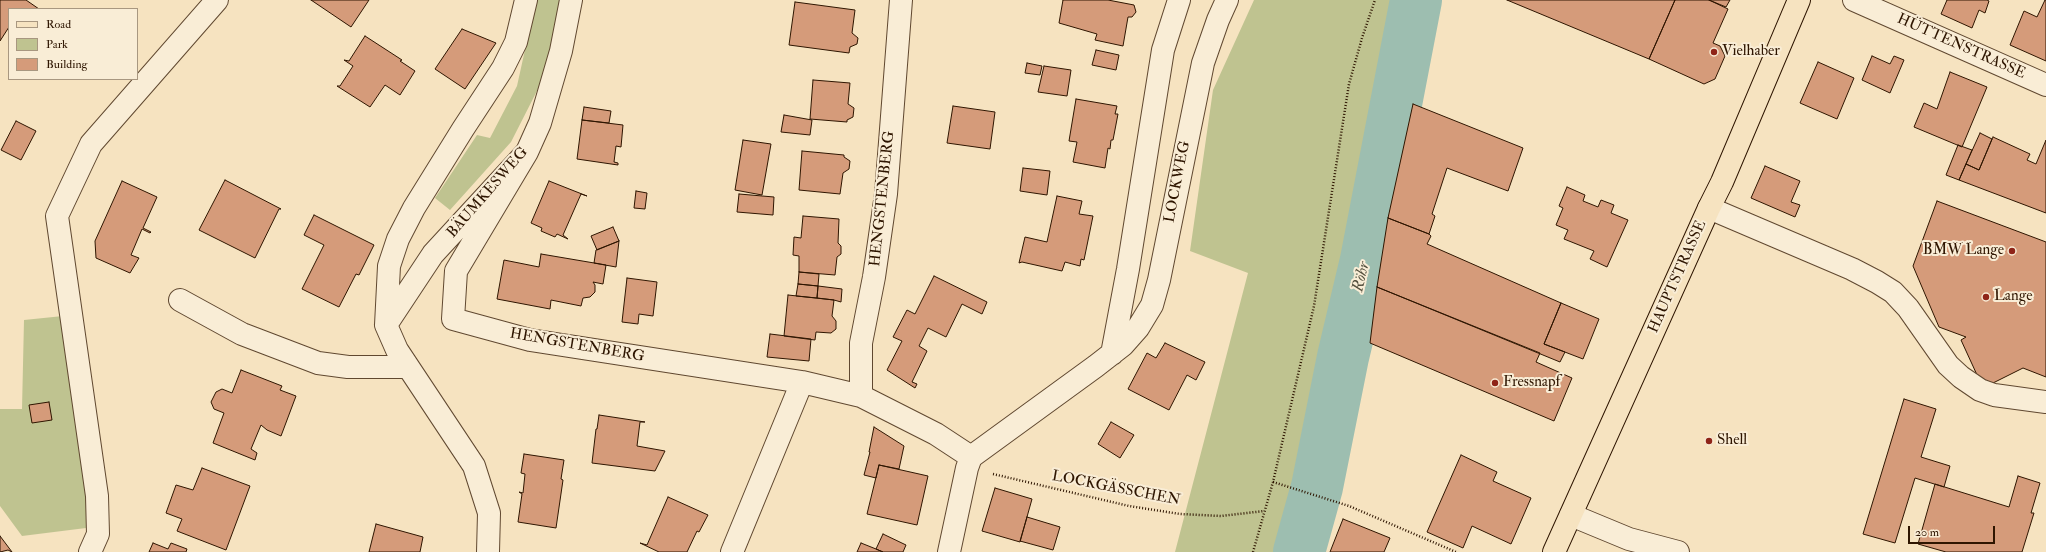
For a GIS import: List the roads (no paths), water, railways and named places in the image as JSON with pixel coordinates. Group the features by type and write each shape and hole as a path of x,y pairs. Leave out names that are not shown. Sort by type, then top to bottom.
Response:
{"main road":[{"name":"HAUPTSTRASSE","path":"1554,552 1737,149 1799,0"}],"street":[{"path":"90,552 98,534 97,496 57,216 91,144 217,0"},
{"path":"488,552 488,513 474,466 397,350 386,325 389,266 398,239 414,208 503,68 516,42 526,0"},
{"name":"BÄUMKESWEG","path":"386,325 433,254 527,152 540,123 561,51 571,0"},
{"name":"HENGSTENBERG","path":"861,396 861,343 874,277 886,194 901,0"},
{"path":"1112,354 1128,269 1163,50 1179,0"},
{"name":"LOCKWEG","path":"969,462 1123,345 1138,328 1152,305 1159,280 1203,63 1218,20 1227,0"},
{"name":"HÜTTENSTRASSE","path":"1854,0 2046,85"},
{"name":"HENGSTENBERG","path":"527,152 456,271 453,319 530,340 802,382 861,396 936,434 969,462"},
{"path":"1709,208 1852,269 1893,292 1908,308 1948,365 1961,378 1980,390 1994,395 2046,402"},
{"path":"180,300 242,334 318,363 348,367 408,367"},
{"path":"732,552 802,382"},
{"path":"949,552 969,462"},
{"path":"1571,515 1629,539 1678,552"}],"waterway":[{"name":"Röhr","path":"1299,552 1317,487 1343,357 1366,260 1416,0"}],"place":[{"name":"Vielhaber","path":"1714,52"},
{"name":"BMW Lange","path":"2012,251"},
{"name":"Lange","path":"1986,297"},
{"name":"Fressnapf","path":"1495,383"},
{"name":"Shell","path":"1709,441"}]}
